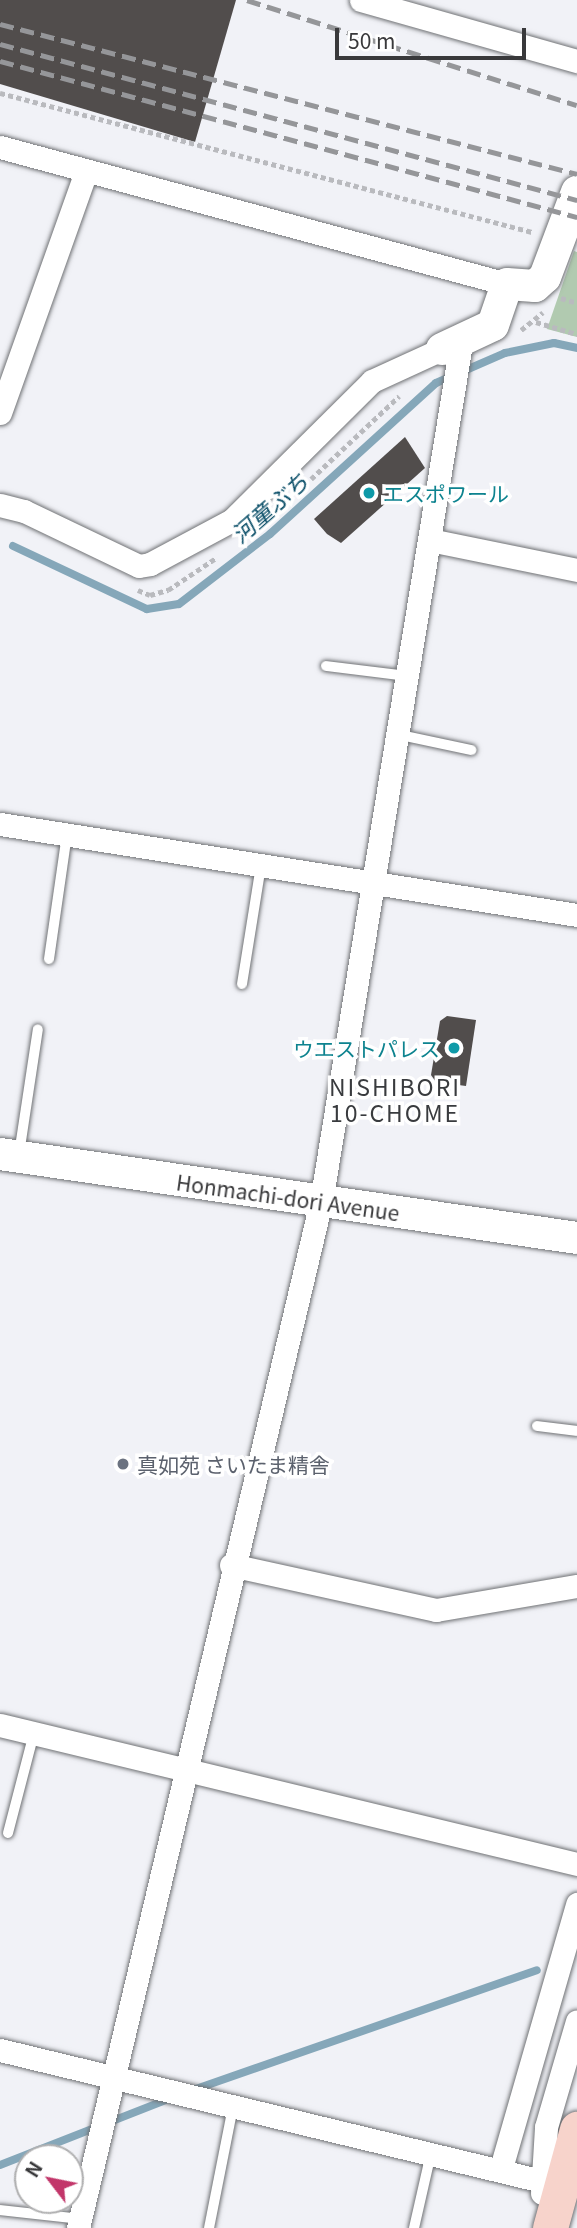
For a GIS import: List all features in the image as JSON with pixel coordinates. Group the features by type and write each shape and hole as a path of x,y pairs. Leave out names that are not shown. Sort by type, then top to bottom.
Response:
{"main road":[{"path":"455,349 496,320 507,284 528,288 541,282 569,242 577,192"},
{"name":"Honmachi-dori Avenue","path":"9,1155 577,1238"},
{"path":"551,2228 577,2129"}],"street":[{"path":"361,0 577,61"},
{"path":"0,148 507,284"},
{"path":"0,412 86,171"},
{"path":"0,505 139,566 150,564 232,520 372,381 455,349 457,387 321,1202 231,1565 186,1768 110,2078 106,2109 79,2224"},
{"path":"430,540 577,570"},
{"path":"0,824 577,915"},
{"path":"231,1565 436,1610 577,1586"},
{"path":"0,1725 577,1864"},
{"path":"501,2168 577,1904"},
{"path":"542,2228 542,2180 547,2127 577,2021"},
{"path":"0,2050 501,2168 542,2180"}],"lane":[{"path":"326,666 408,676"},
{"path":"400,735 471,750"},
{"path":"49,958 67,834"},
{"path":"242,984 261,864"},
{"path":"9,1155 38,1028"},
{"path":"537,1426 577,1431"},
{"path":"8,1833 34,1733"},
{"path":"209,2228 233,2107"},
{"path":"414,2228 431,2153"},
{"path":"0,2210 79,2224"}],"path":[{"path":"0,93 569,242"},
{"path":"536,322 577,334"}],"green space":[{"path":"574,251 577,252 577,337 547,329"}],"building":[{"path":"0,0 236,0 195,142 0,84"},
{"name":"エスポワール","path":"405,437 425,468 341,543 327,534 314,519"},
{"name":"ウエストパレス","path":"447,1016 476,1020 466,1086 436,1082 431,1075 440,1021"}],"waterway":[{"name":"河童ぶち","path":"13,546 147,609 179,604 270,534 436,383 505,353 554,343 577,348"},
{"path":"193,2090 537,1970"},
{"path":"0,2165 171,2098"}],"railway":[{"path":"247,0 577,105"},
{"path":"0,24 577,174"},
{"path":"0,44 577,200"},
{"path":"0,61 577,217"}],"place":[{"name":"エスポワール","path":"369,493"},
{"name":"ウエストパレス","path":"454,1048"},
{"name":"真如苑 さいたま精舎","path":"123,1464"}],"district":[{"name":"NISHIBORI 10-CHOME","path":"395,1099"}]}
